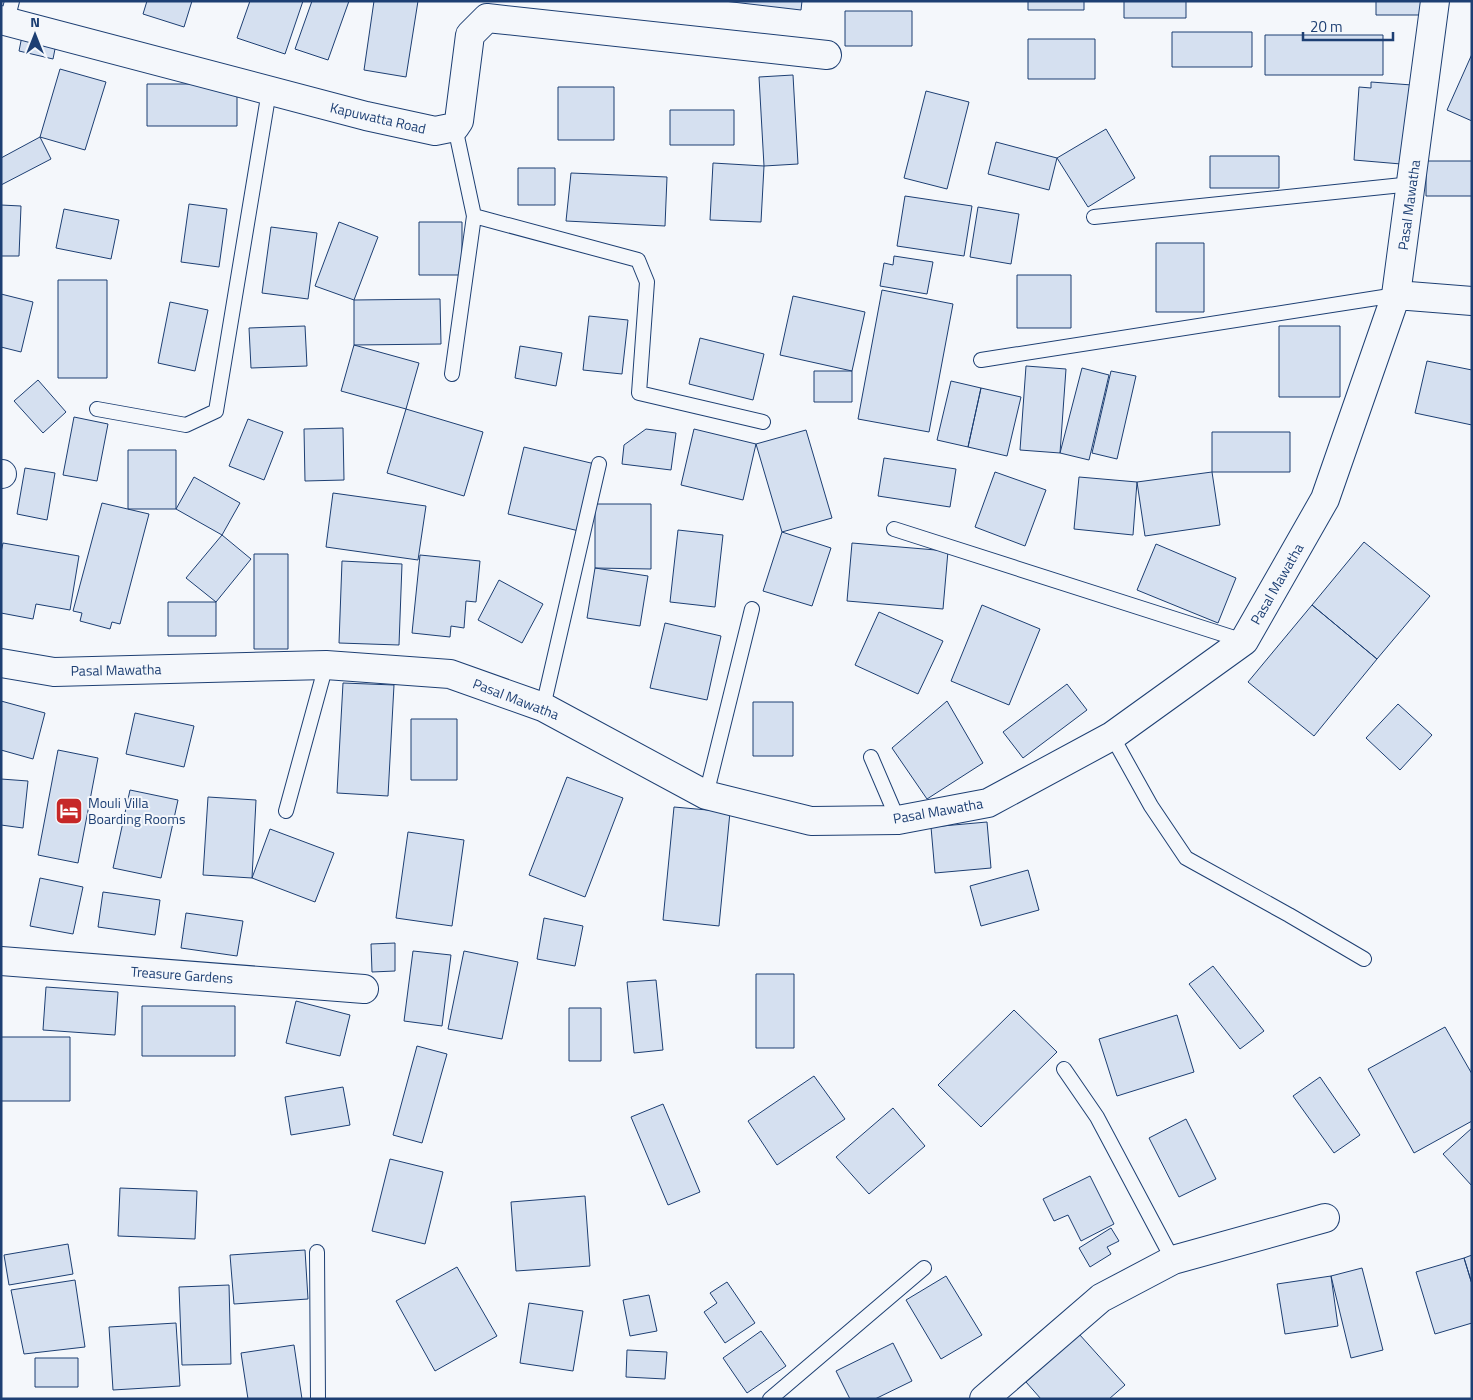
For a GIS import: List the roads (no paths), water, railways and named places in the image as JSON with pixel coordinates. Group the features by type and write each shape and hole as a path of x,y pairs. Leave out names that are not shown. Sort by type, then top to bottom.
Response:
{"street":[{"name":"Pasal Mawatha","path":"1,663 54,672 326,665 450,674 543,707 706,795 811,821 898,820 988,803 1112,736 1244,641 1325,499 1396,295 1435,1"},
{"name":"Kapuwatta Road","path":"7,14 269,90 366,116 435,131 455,127"},
{"path":"455,127 459,121 470,35 487,18 827,55"},
{"path":"1396,295 1472,301"},
{"name":"Treasure Gardens","path":"1,961 364,989"},
{"path":"984,1399 1101,1298 1173,1260 1325,1218"}],"lane":[{"path":"97,409 186,425 216,411 269,90"},
{"path":"452,374 474,216 455,127"},
{"path":"1094,217 1412,184"},
{"path":"474,216 638,260 647,282 639,393 764,422"},
{"path":"980,360 1396,295"},
{"path":"543,707 599,464"},
{"path":"894,529 1244,641"},
{"path":"706,795 752,609"},
{"path":"286,811 326,665"},
{"path":"1112,736 1151,806 1186,858 1364,959"},
{"path":"870,757 898,820"},
{"path":"1064,1069 1097,1117 1173,1260"},
{"path":"317,1252 318,1399"},
{"path":"770,1399 924,1268"}],"place":[{"name":"Mouli Villa Boarding Rooms","path":"69,811"}]}
